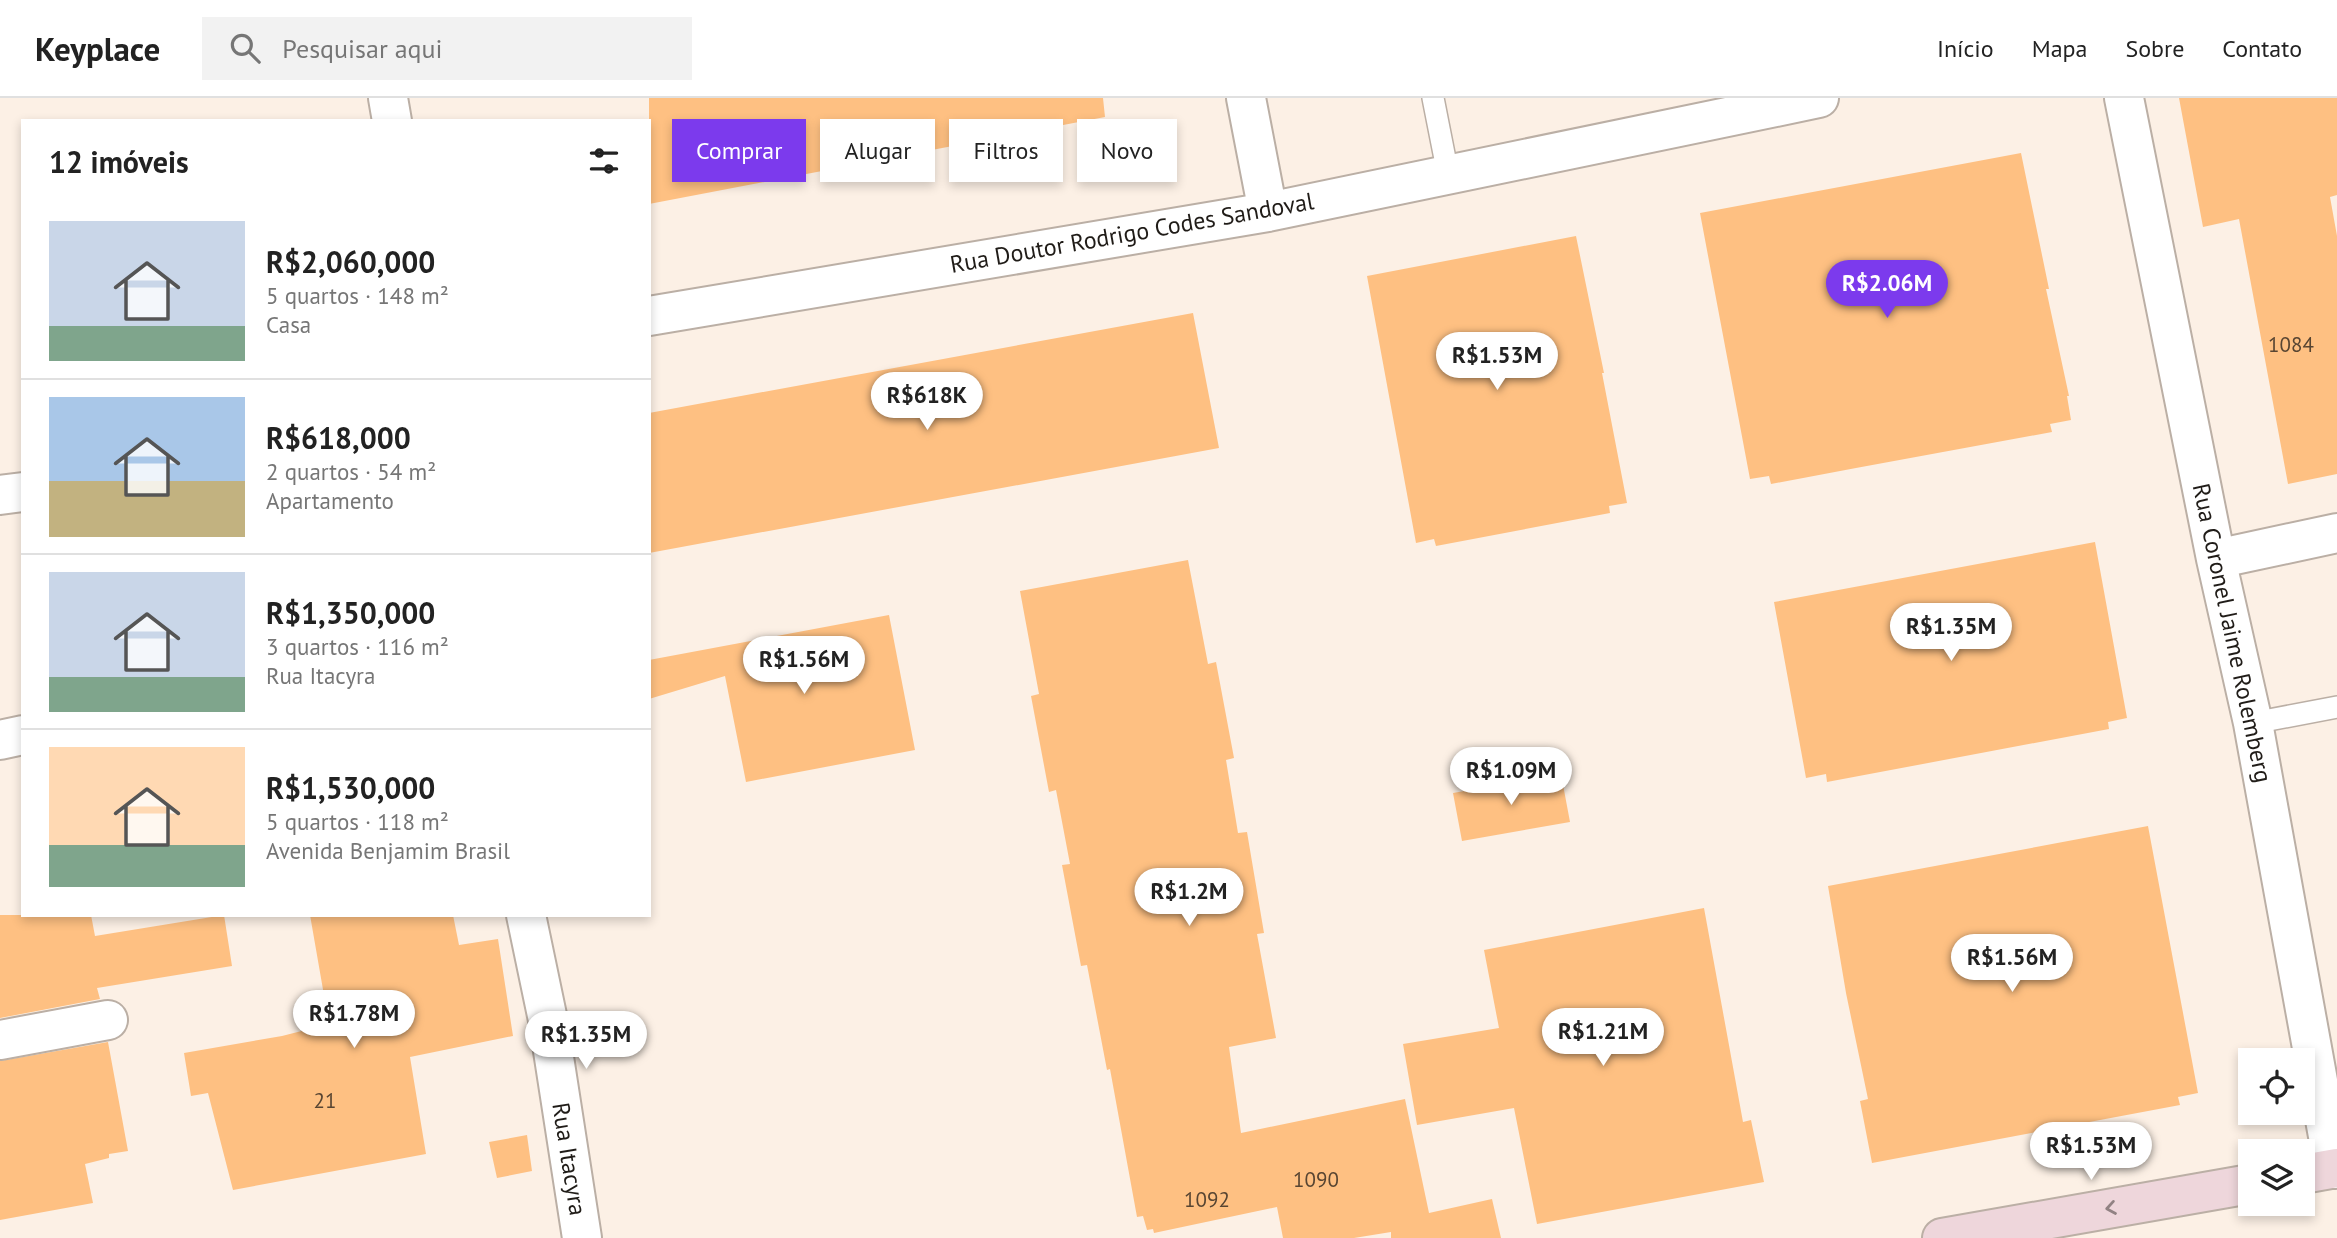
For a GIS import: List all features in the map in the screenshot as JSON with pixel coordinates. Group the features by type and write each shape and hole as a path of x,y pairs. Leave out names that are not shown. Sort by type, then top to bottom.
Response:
{"main road":[{"path":"1942,1238 2238,1186"}],"street":[{"path":"388,98 392,119"},
{"path":"1246,98 1268,212"},
{"name":"Rua Doutor Rodrigo Codes Sandoval","path":"651,316 1268,212 1819,98"},
{"name":"Rua Coronel Jaime Rolemberg","path":"2124,98 2216,559 2253,723 2325,1171"},
{"path":"0,495 21,492"},
{"path":"2216,559 2337,533"},
{"path":"0,740 21,735"},
{"name":"Rua Itacyra","path":"526,917 548,1025 582,1238"},
{"path":"0,1040 108,1020"}],"lane":[{"path":"1433,98 1448,174"},
{"path":"2253,723 2337,706"}],"building":[{"path":"649,98 1103,98 1105,117 1077,119 1077,122 1063,125 1063,119 949,119 949,147 935,149 935,119 820,119 820,171 806,174 806,119 672,119 672,182 764,182 651,204"},
{"path":"2179,98 2337,98 2337,195 2330,197 2337,236 2337,474 2288,484 2239,219 2203,227"},
{"path":"2021,153 2049,289 2046,289 2069,396 2071,420 2050,424 2052,432 1771,484 1769,476 1750,479 1700,213"},
{"path":"1576,236 1627,503 1609,506 1610,513 1436,546 1434,539 1416,543 1367,276"},
{"path":"1193,313 1219,448 651,553 651,413"},
{"path":"2095,542 2127,718 2108,722 2109,729 1827,782 1826,774 1806,778 1774,602"},
{"path":"1188,560 1208,664 1216,662 1234,758 1226,760 1238,833 1247,832 1264,933 1257,934 1276,1038 1229,1047 1241,1133 1405,1099 1429,1213 1492,1199 1501,1238 1391,1238 1391,1232 1354,1238 1283,1238 1277,1207 1154,1233 1153,1229 1147,1230 1143,1216 1137,1217 1110,1069 1107,1070 1087,965 1081,966 1062,865 1070,864 1056,790 1049,792 1031,696 1039,694 1020,591"},
{"path":"889,615 915,750 746,782 725,676 651,698 651,660"},
{"path":"1561,774 1570,822 1462,841 1453,793"},
{"path":"2148,826 2198,1093 2178,1097 2180,1105 1872,1163 1860,1101 1868,1099 1828,886"},
{"path":"1704,908 1743,1122 1751,1120 1764,1182 1537,1224 1514,1108 1417,1125 1403,1044 1499,1028 1484,950"},
{"path":"0,915 91,917 95,936 224,917 232,966 97,988 100,999 0,1018"},
{"path":"310,917 453,917 459,945 498,939 513,1036 410,1057 426,1154 233,1190 208,1093 191,1096 184,1053 282,1036 329,1024"},
{"path":"108,1042 128,1151 109,1154 109,1158 85,1164 93,1203 0,1220 0,1061"},
{"path":"527,1135 532,1171 497,1178 489,1142"}]}
